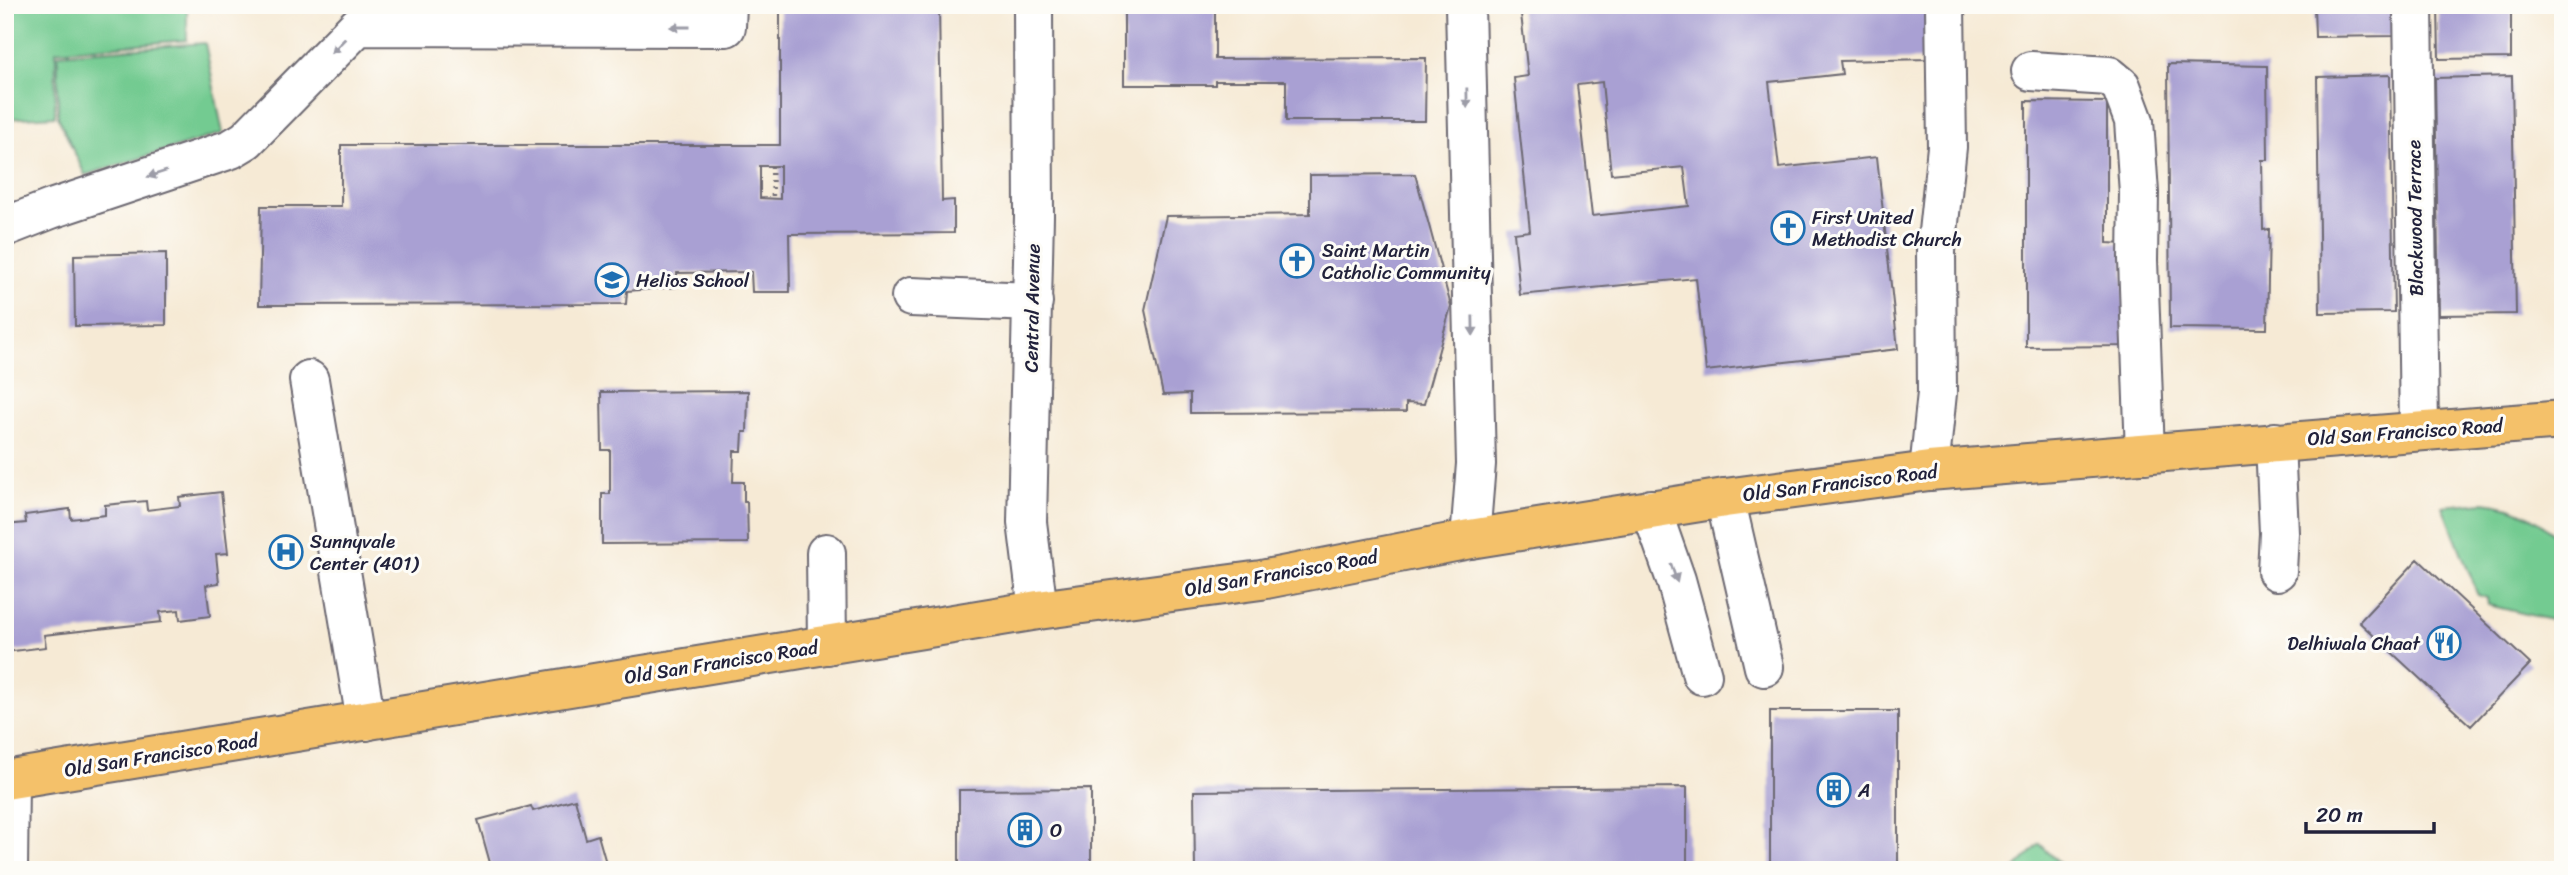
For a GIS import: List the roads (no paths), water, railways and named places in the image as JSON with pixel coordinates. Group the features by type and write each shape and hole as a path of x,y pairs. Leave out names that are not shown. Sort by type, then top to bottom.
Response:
{"main road":[{"name":"Old San Francisco Road","path":"7,780 1038,610 1261,580 1470,539 1725,498 1929,471 2563,420"}],"street":[{"path":"5,227 231,149 246,140 358,26 726,27 727,5"},
{"name":"Central Avenue","path":"1033,5 1033,302 1027,522 1038,610"},
{"path":"1929,471 1937,393 1936,251 1947,147 1945,5"},
{"name":"Blackwood Terrace","path":"2413,5 2419,430"},
{"path":"1465,18 1476,464 1470,539"},
{"path":"2031,71 2109,76 2121,86 2134,121 2139,193 2138,260 2145,454"},
{"path":"911,297 1033,302"},
{"path":"309,380 366,721"},
{"path":"2275,442 2279,533 2277,571"},
{"path":"1725,498 1763,667"},
{"path":"1651,509 1676,580 1702,675"},
{"path":"825,553 827,645"},
{"path":"7,780 8,870"}],"place":[{"name":"First United Methodist Church","path":"1788,228"},
{"name":"Saint Martin Catholic Community","path":"1297,261"},
{"name":"Helios School","path":"612,280"},
{"name":"Sunnyvale Center (401)","path":"286,552"},
{"name":"Delhiwala Chaat","path":"2444,643"},
{"name":"A","path":"1834,790"},
{"name":"O","path":"1025,830"}]}
